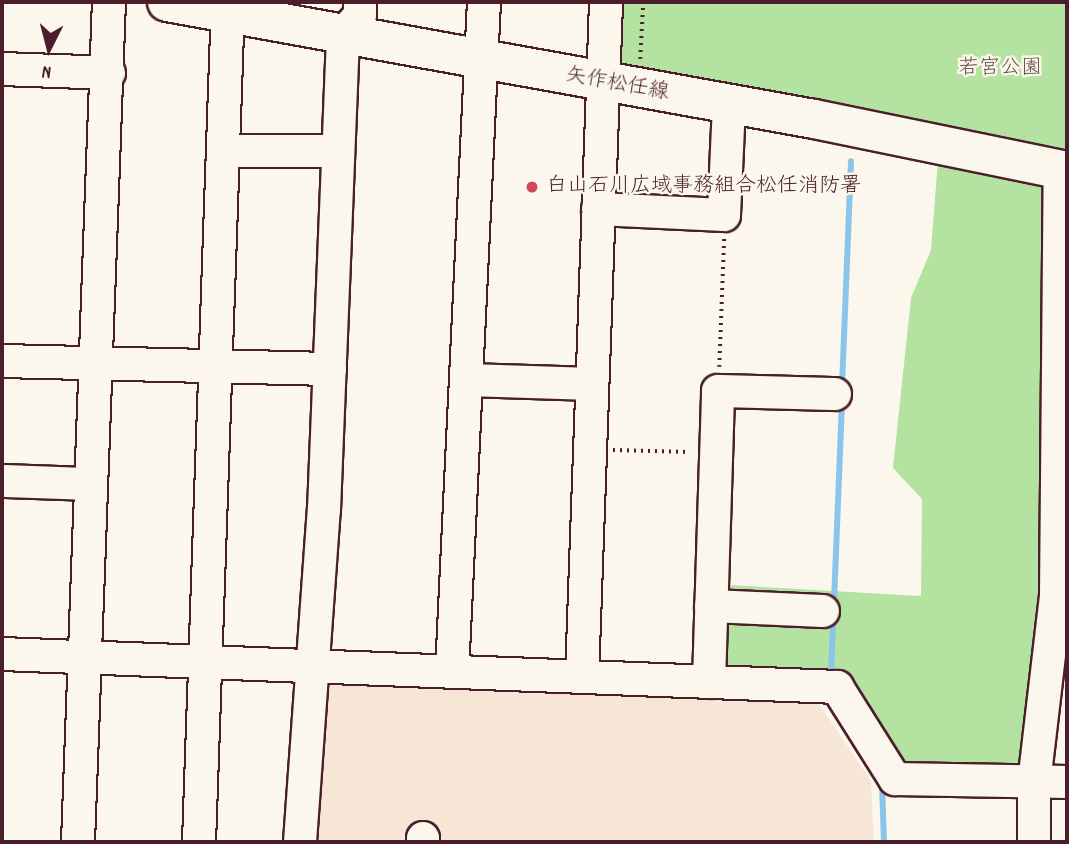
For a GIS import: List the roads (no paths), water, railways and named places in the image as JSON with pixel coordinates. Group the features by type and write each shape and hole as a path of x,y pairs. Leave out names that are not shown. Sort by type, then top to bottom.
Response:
{"main road":[{"name":"矢作松任線","path":"167,2 351,18 483,58 1064,170"}],"street":[{"path":"78,842 109,2"},
{"path":"452,672 485,2"},
{"path":"582,677 598,209 619,86 606,2"},
{"path":"199,842 228,7"},
{"path":"300,842 330,369 338,151 351,18"},
{"path":"2,69 108,73"},
{"path":"598,209 724,215 729,104"},
{"path":"224,151 338,151"},
{"path":"1034,842 1034,783 1056,596 1064,170"},
{"path":"2,361 215,363 330,369"},
{"path":"468,380 592,384"},
{"path":"709,682 718,391 835,394"},
{"path":"2,481 90,484"},
{"path":"711,606 823,611"},
{"path":"2,654 837,687 895,779 1067,782"}],"waterway":[{"path":"842,386 851,161"},
{"path":"831,676 842,400"},
{"path":"882,783 884,842"}],"place":[{"name":"白山石川広域事務組合松任消防署","path":"532,187"}],"park label":[{"name":"若宮公園","path":"1000,69"}]}
